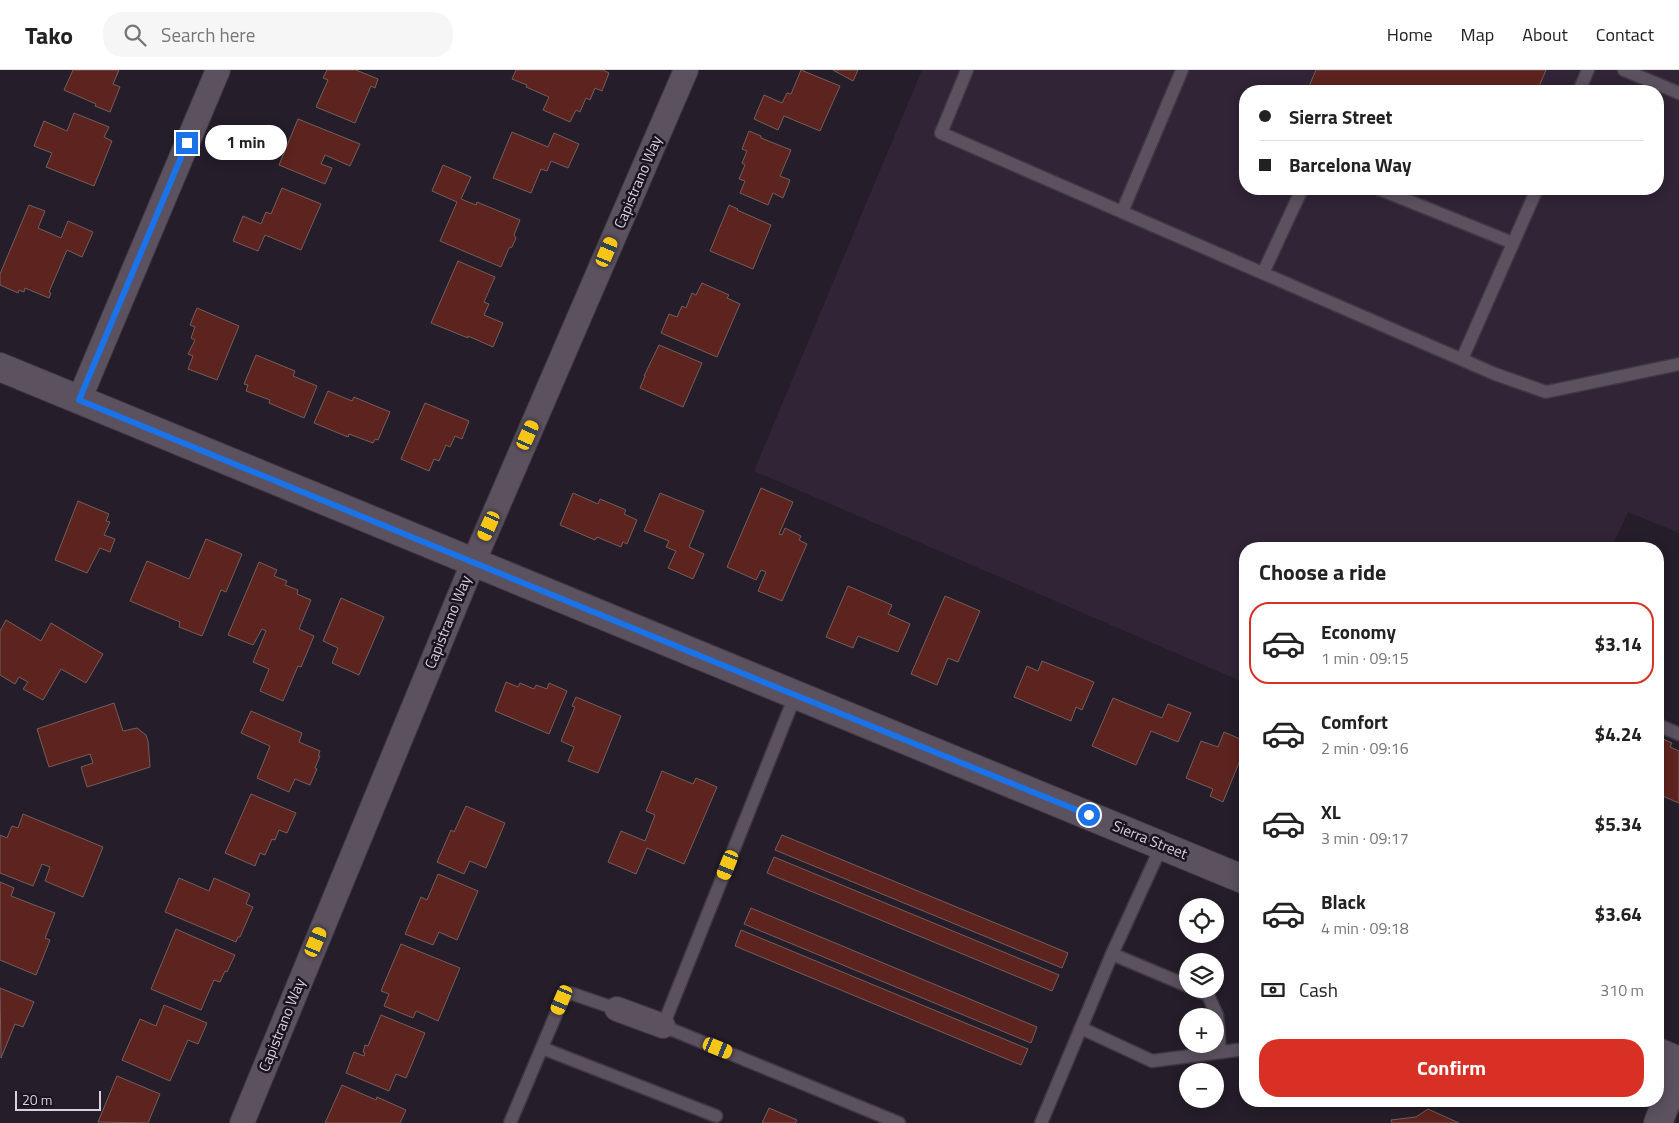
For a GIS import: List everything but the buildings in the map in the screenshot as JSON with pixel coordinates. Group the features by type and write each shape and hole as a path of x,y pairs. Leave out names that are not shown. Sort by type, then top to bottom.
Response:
{"street":[{"path":"79,400 218,70"},
{"name":"Capistrano Way","path":"242,1123 473,563 686,70"},
{"name":"Sierra Street","path":"0,367 1239,877"},
{"path":"617,1009 663,1026"},
{"path":"1664,1055 1679,1061"},
{"path":"1658,1123 1679,1070"}],"lane":[{"path":"967,70 940,133 1495,374 1546,392 1679,364"},
{"path":"1122,212 1182,70"},
{"path":"1582,85 1588,70"},
{"path":"1624,70 1660,85"},
{"path":"1664,87 1679,93"},
{"path":"1263,273 1299,195"},
{"path":"1394,195 1513,243"},
{"path":"1462,359 1534,195"},
{"path":"796,696 663,1026 899,1123"},
{"path":"1664,728 1679,734"},
{"path":"1041,1123 1112,954 1162,845"},
{"path":"1112,954 1179,982"},
{"path":"510,1123 562,1000 570,993 617,1009"},
{"path":"1081,1028 1152,1061 1212,1053"},
{"path":"542,1048 716,1116"},
{"path":"1224,1052 1239,1050"}],"shaded area":[{"path":"922,70 1679,70 1679,533 1628,512 1614,542 1239,542 1239,680 754,471"}],"route":[{"path":"187,143 79,400 1089,815"}]}
